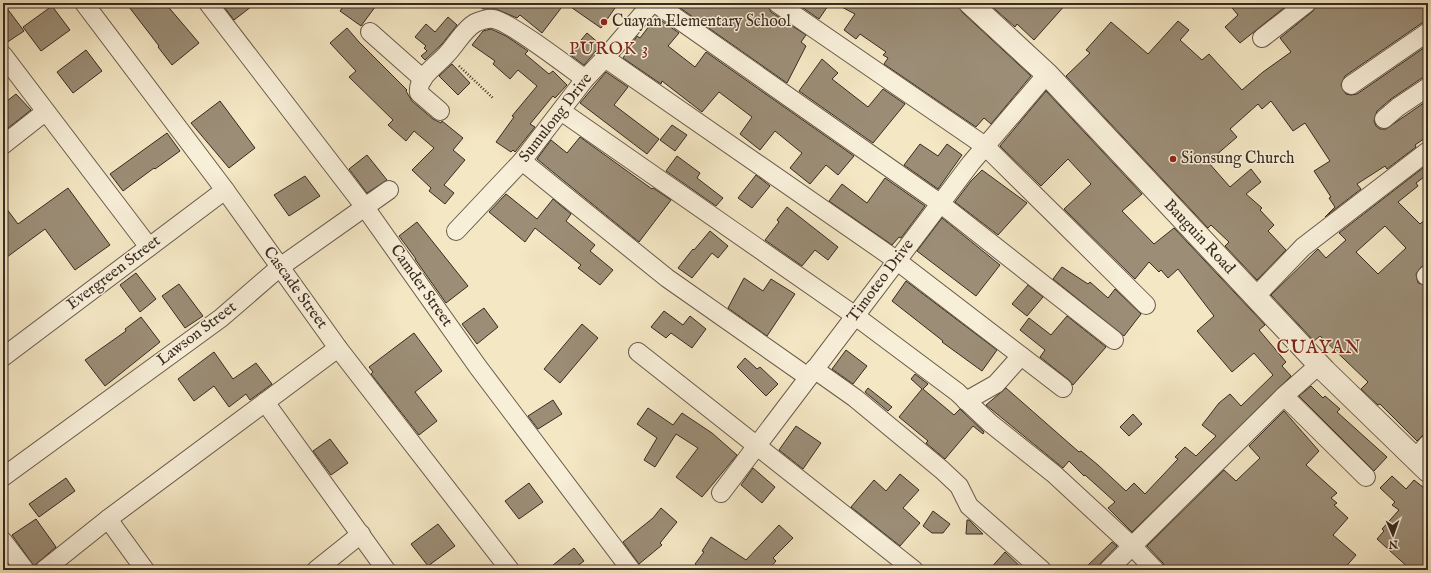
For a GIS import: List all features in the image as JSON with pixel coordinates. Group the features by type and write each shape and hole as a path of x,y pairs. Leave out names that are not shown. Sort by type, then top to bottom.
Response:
{"street":[{"name":"Cascade Street","path":"84,3 225,190 338,348 510,570"},
{"name":"Camder Street","path":"208,3 364,206 478,367 631,570"},
{"name":"Sumulong Drive","path":"456,231 489,199 522,161 562,111 585,79 653,3"},
{"path":"653,3 941,204 1114,340"},
{"path":"777,3 985,146 1146,304"},
{"name":"Bauguin Road","path":"970,3 1047,74 1319,365 1424,458"},
{"path":"1262,38 1307,3"},
{"path":"440,111 419,93 418,86 475,24 493,19 510,27 585,79"},
{"path":"370,32 423,79"},
{"path":"1351,85 1428,32"},
{"path":"3,55 45,112 149,246"},
{"path":"605,58 896,260 1063,388"},
{"name":"Timoteo Drive","path":"721,493 896,260 985,146 1047,74"},
{"path":"1384,120 1398,107 1428,87"},
{"path":"562,111 854,315 910,356 1054,474 1132,546 1155,570"},
{"path":"3,145 45,112"},
{"path":"1255,297 1304,247 1428,151"},
{"path":"522,161 667,278 811,373 855,398 942,470 959,486 969,506 1042,570"},
{"name":"Evergreen Street","path":"3,357 225,190"},
{"name":"Lawson Street","path":"3,477 221,318 280,267 364,206 389,190"},
{"path":"44,570 108,519 338,348"},
{"path":"638,352 914,570"},
{"path":"966,401 996,384 1021,356"},
{"path":"1108,570 1284,396 1319,365"},
{"path":"1284,396 1366,477"},
{"path":"265,402 386,570"},
{"path":"108,519 145,570"},
{"path":"316,570 361,534"},
{"path":"3,541 25,570"}],"path":[{"path":"446,55 493,98"}],"building":[{"path":"3,3 24,31 3,45"},
{"path":"126,3 165,3 199,43 172,65"},
{"path":"221,3 256,3 234,20"},
{"path":"346,3 378,3 361,26 340,11"},
{"path":"474,3 565,3 542,33 520,15 517,18 496,9 483,9"},
{"path":"565,3 607,3 615,8 601,28"},
{"path":"673,3 767,3 771,12 806,35 801,42 806,46 787,83"},
{"path":"796,3 830,3 819,19"},
{"path":"834,3 958,3 962,12 1031,76 991,124 984,118 976,127 884,64 888,58 883,55 886,52 860,34 856,39 844,30 855,14"},
{"path":"988,3 1067,3 1034,40 1017,24 1015,27"},
{"path":"1228,3 1290,3 1240,43 1225,27 1238,15"},
{"path":"1317,3 1428,3 1428,22 1422,23 1345,76 1341,85 1346,94 1357,94 1428,45 1428,77 1422,78 1391,99 1377,111 1374,121 1376,126 1380,129 1386,129 1428,100 1428,136 1387,169 1385,166 1357,184 1361,189 1325,217 1335,207 1329,198 1331,197 1314,171 1330,161 1305,123 1293,131 1271,101 1262,109 1258,104 1230,129 1237,137 1208,162 1230,187 1251,169 1261,182 1246,194 1262,208 1260,210 1274,225 1268,231 1286,250 1257,280 1225,246 1229,242 1211,225 1208,228 1066,76 1090,53 1086,50 1111,22 1148,54 1178,21 1189,30 1180,40 1202,60 1209,54 1242,90 1263,72 1291,52 1280,38 1313,11"},
{"path":"52,6 70,30 41,51 23,27"},
{"path":"448,17 457,25 442,44 425,60 421,56 427,51 424,48 426,46 415,37 426,24 435,32"},
{"path":"656,17 679,33 668,46 695,67 706,52 854,156 838,175 826,165 810,184 790,168 802,153 775,131 760,150 740,134 752,117 719,92 702,112 662,81 661,84 623,58 637,36 640,38"},
{"path":"347,28 407,90 406,91 412,101 433,119 441,123 442,121 463,138 453,150 465,160 444,185 454,193 445,204 429,191 431,188 412,170 434,148 414,131 406,141 388,125 393,120 349,77 356,71 330,43"},
{"path":"491,29 506,36 528,51 525,54 549,74 553,71 567,85 555,98 553,96 530,124 535,127 515,152 513,150 511,152 496,142 514,117 512,116 537,86 518,70 510,79 493,64 495,61 472,45 483,31"},
{"path":"587,33 601,45 584,65 569,54"},
{"path":"86,50 102,71 73,93 57,72"},
{"path":"822,59 838,73 832,79 868,107 883,89 905,104 873,143 799,91"},
{"path":"452,64 470,83 458,95 439,76"},
{"path":"606,72 628,87 614,105 659,139 647,154 580,103"},
{"path":"1046,91 1142,194 1122,211 1154,244 1174,228 1265,325 1259,330 1286,362 1282,366 1291,376 1132,532 1108,508 1115,502 1085,475 1084,476 1069,461 1063,468 986,405 1006,388 1079,452 1081,451 1098,465 1126,491 1134,483 1145,494 1178,459 1175,457 1185,447 1196,456 1216,436 1202,425 1219,403 1230,394 1241,406 1273,375 1254,353 1232,372 1197,331 1214,316 1178,269 1168,278 1161,270 1159,272 1149,262 1135,279 1064,209 1091,184 1068,159 1041,186 1000,146"},
{"path":"16,94 31,110 3,132 3,104"},
{"path":"220,101 255,148 229,168 191,123"},
{"path":"672,125 687,135 675,151 660,140"},
{"path":"167,133 180,151 123,191 110,174"},
{"path":"580,137 652,189 653,188 671,200 639,242 537,159 551,140 567,153"},
{"path":"920,144 938,156 947,144 962,155 938,189 904,165"},
{"path":"367,155 387,180 367,193 349,169"},
{"path":"677,156 700,173 697,178 723,198 716,206 666,171"},
{"path":"1428,164 1428,174 1416,183 1418,186 1398,202 1420,224 1428,217 1428,264 1421,267 1416,274 1418,283 1428,286 1428,434 1424,434 1417,441 1380,404 1378,405 1361,389 1368,382 1320,336 1314,341 1271,295 1318,249 1326,258 1346,240 1339,233","holes":["1385,226 1406,248 1378,274 1356,252"]},
{"path":"982,170 1027,203 998,235 955,202 971,181"},
{"path":"756,175 770,186 752,208 738,198"},
{"path":"305,176 320,196 289,216 274,195"},
{"path":"885,178 925,206 901,238 899,237 892,245 829,201 842,184 867,203"},
{"path":"68,188 110,245 75,270 45,229 3,260 3,204 18,224"},
{"path":"506,194 537,219 553,199 571,214 566,221 595,245 590,251 613,270 600,285 578,268 581,265 535,228 525,242 489,212"},
{"path":"787,207 838,247 828,260 815,250 802,266 765,240 779,222 777,220"},
{"path":"942,218 1000,265 976,296 917,251"},
{"path":"417,222 468,286 446,303 399,236"},
{"path":"710,231 728,246 718,258 712,253 692,278 678,268"},
{"path":"1062,267 1088,284 1090,282 1108,298 1115,289 1141,314 1124,336 1053,279"},
{"path":"136,273 156,299 140,312 120,285"},
{"path":"744,278 763,291 771,279 795,294 767,336 728,308"},
{"path":"906,281 997,350 982,371 942,342 943,341 892,301"},
{"path":"179,284 203,316 185,328 162,296"},
{"path":"1028,285 1043,297 1027,316 1012,304"},
{"path":"484,308 498,327 477,344 462,324"},
{"path":"664,311 683,325 690,316 706,329 692,348 671,333 666,338 651,327"},
{"path":"1067,316 1106,347 1073,385 1069,380 1040,357 1045,350 1020,330 1029,318 1051,335"},
{"path":"141,317 160,342 105,386 85,360 126,331 125,329"},
{"path":"582,324 598,338 560,383 544,369"},
{"path":"414,333 442,371 415,392 437,421 419,435 371,374 373,372 369,367"},
{"path":"846,350 867,366 853,384 832,369"},
{"path":"214,352 233,379 256,363 272,384 250,400 246,394 229,407 214,386 194,401 178,379"},
{"path":"745,358 757,369 760,367 778,384 766,396 737,367"},
{"path":"915,374 928,384 923,389 954,415 960,409 984,432 983,434 973,426 945,459 926,443 928,441 899,417 922,389 911,379"},
{"path":"1311,386 1323,398 1325,396 1340,409 1337,412 1387,457 1374,471 1299,396"},
{"path":"868,388 892,407 888,411 865,392"},
{"path":"553,400 562,414 538,429 528,416"},
{"path":"648,408 673,425 682,413 712,433 737,455 702,497 676,477 698,448 676,434 655,467 644,460 657,438 637,424"},
{"path":"1284,411 1319,451 1306,465 1337,493 1331,498 1337,503 1334,505 1348,518 1333,535 1356,555 1343,570 1165,570 1163,563 1147,546 1224,470 1236,481 1260,458 1249,446"},
{"path":"1133,414 1142,424 1129,436 1120,427"},
{"path":"796,426 821,443 803,469 779,450"},
{"path":"330,439 348,463 331,475 313,451"},
{"path":"753,468 775,487 762,503 741,485"},
{"path":"900,474 919,490 903,508 920,523 900,546 851,507 874,480 886,491"},
{"path":"1392,476 1406,489 1414,480 1428,491 1428,570 1411,570 1377,539 1384,531 1382,529 1399,510 1392,505 1395,502 1380,488"},
{"path":"66,478 75,491 39,517 29,504"},
{"path":"529,483 543,502 519,519 505,501"},
{"path":"661,508 677,522 660,543 662,545 639,564 623,542 653,518"},
{"path":"933,511 950,524 943,533 932,533 923,526"},
{"path":"36,519 56,547 34,566 12,535"},
{"path":"967,520 969,520 983,534 966,534"},
{"path":"438,524 455,546 428,566 411,544"},
{"path":"779,525 793,538 773,558 776,561 768,570 702,570 695,564 704,552 702,551 711,537 746,560"},
{"path":"1112,542 1117,546 1101,563 1098,570 1083,570"},
{"path":"574,548 584,561 572,570 547,570"},
{"path":"1005,552 1024,570 989,570"}],"place":[{"name":"Cuayan Elementary School","path":"604,22"},
{"name":"Sionsung Church","path":"1173,159"}],"district":[{"name":"PUROK 3","path":"609,49"},
{"name":"CUAYAN","path":"1319,348"}]}
